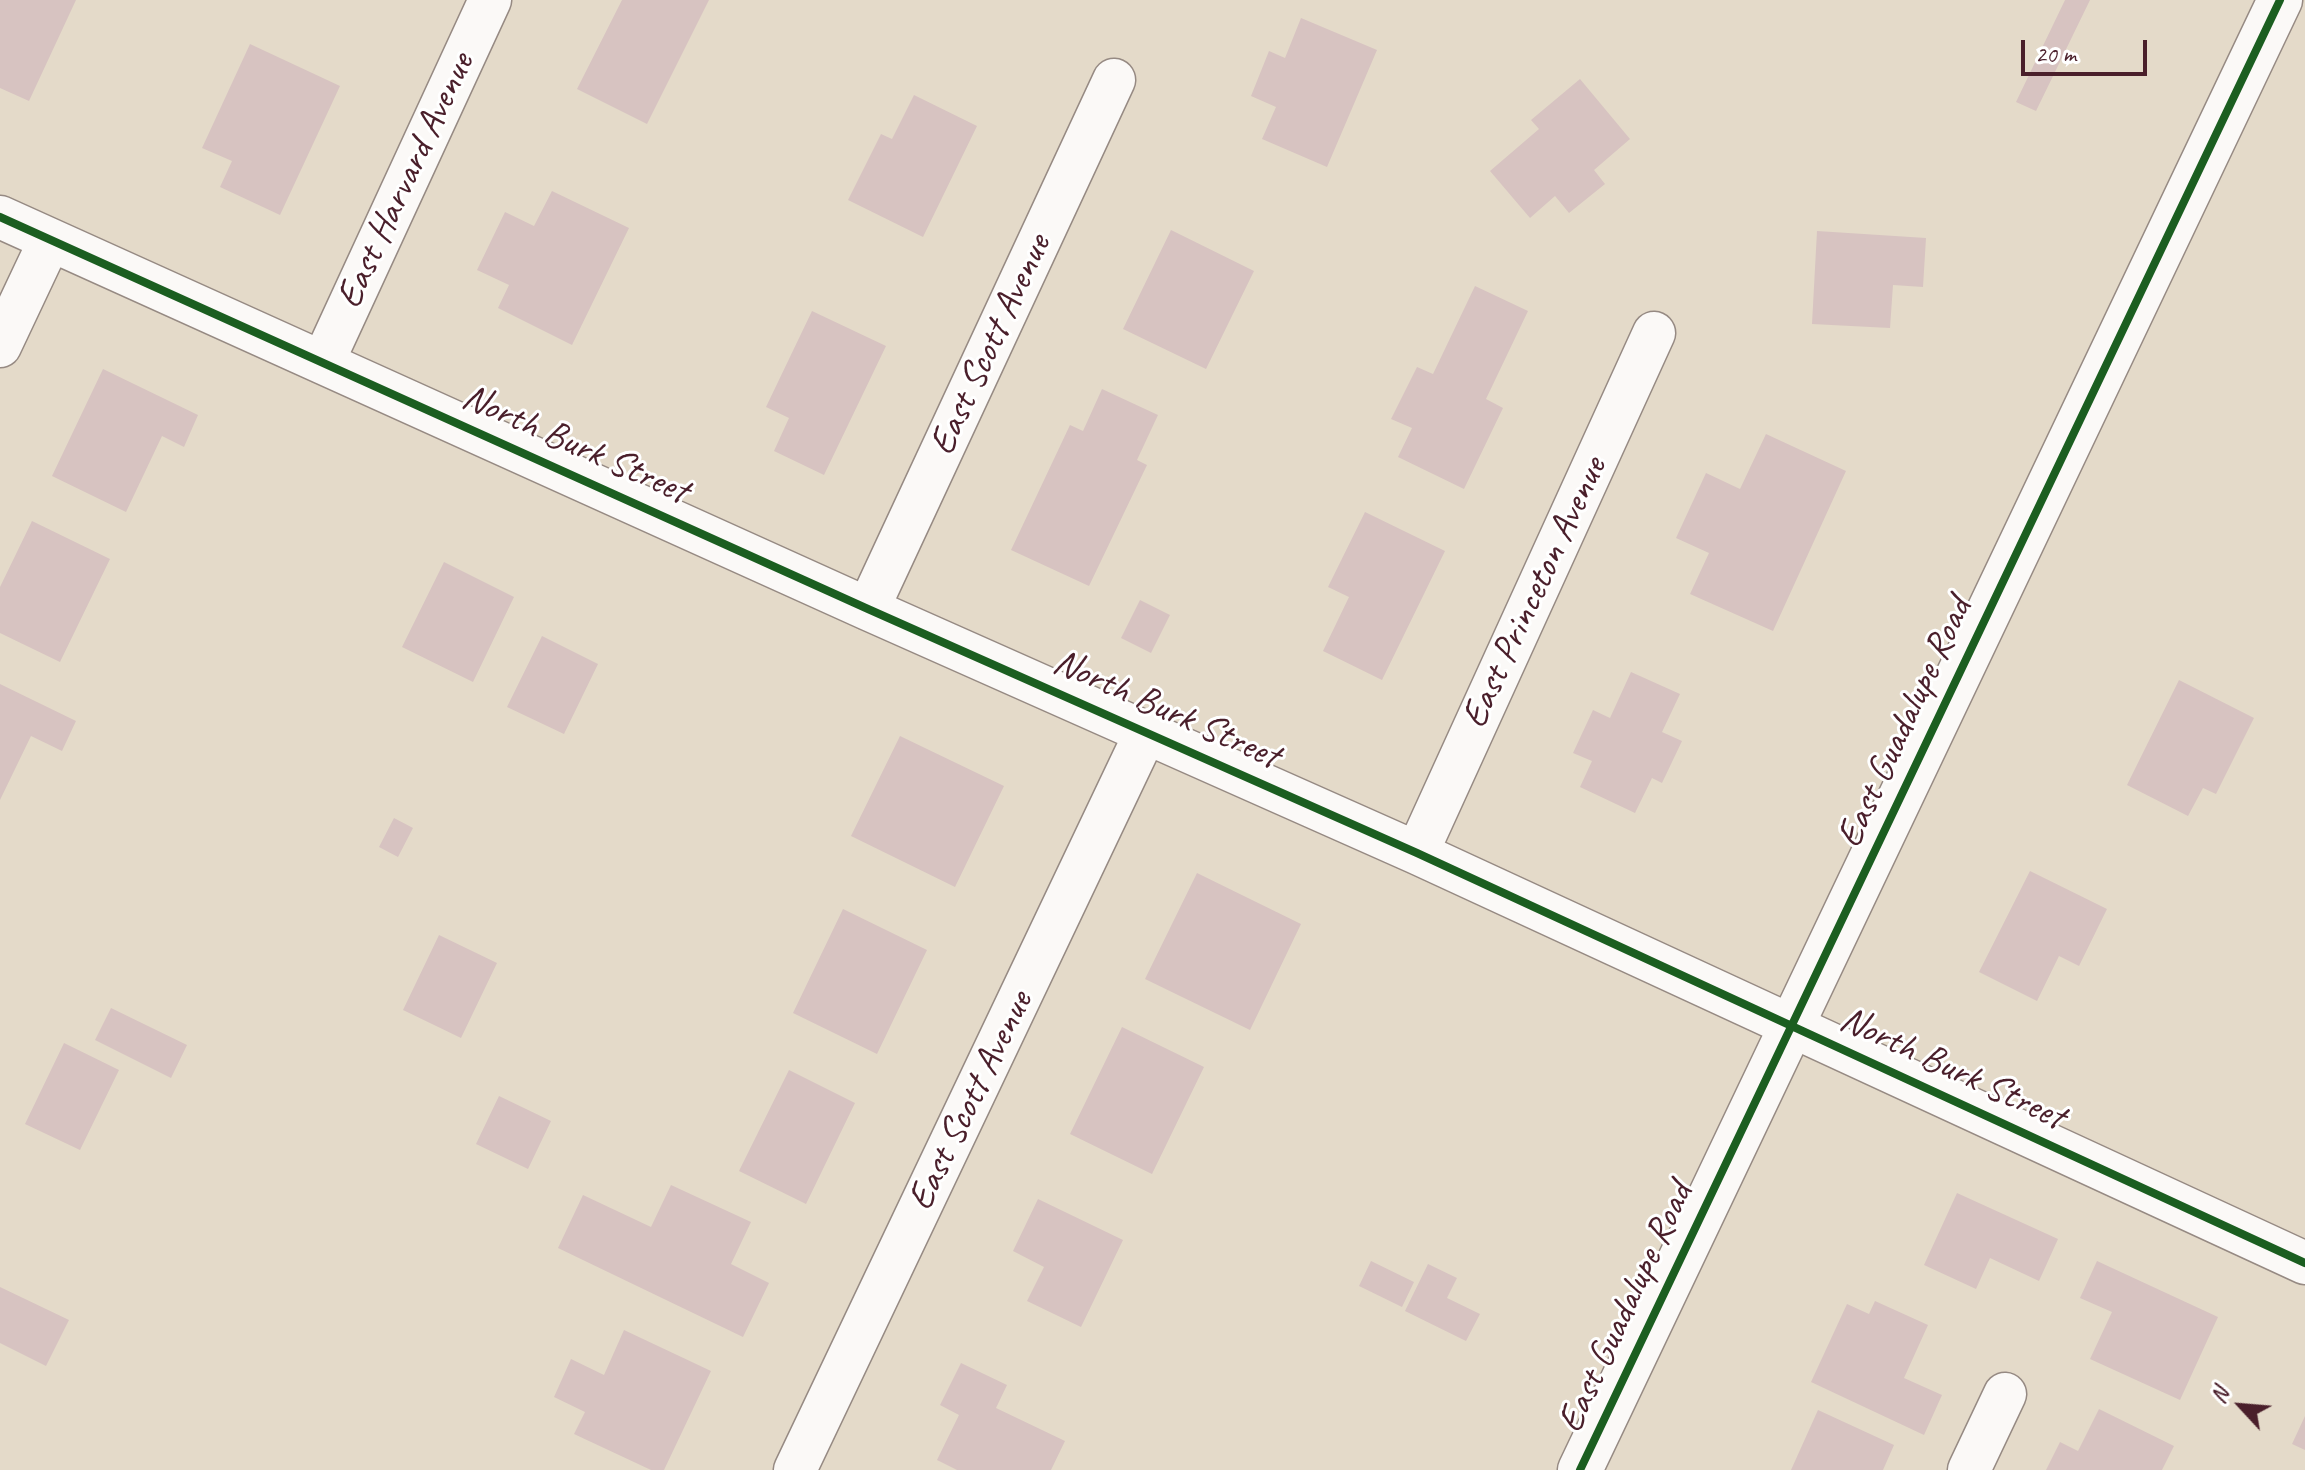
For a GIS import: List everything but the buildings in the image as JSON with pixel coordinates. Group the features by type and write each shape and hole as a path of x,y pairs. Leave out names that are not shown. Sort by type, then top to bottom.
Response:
{"main road":[{"name":"East Guadalupe Road","path":"1580,1470 2280,0"}],"street":[{"name":"East Harvard Avenue","path":"323,362 490,0"},
{"name":"East Scott Avenue","path":"868,609 1114,80"},
{"name":"North Burk Street","path":"0,217 1417,853 2305,1263"},
{"path":"0,346 50,240"},
{"name":"East Princeton Avenue","path":"1417,853 1654,333"},
{"name":"East Scott Avenue","path":"795,1470 1146,732"},
{"path":"1969,1470 2005,1394"}],"cycle path":[{"path":"1580,1470 2280,0"},
{"path":"0,217 1417,853 2305,1263"}]}
